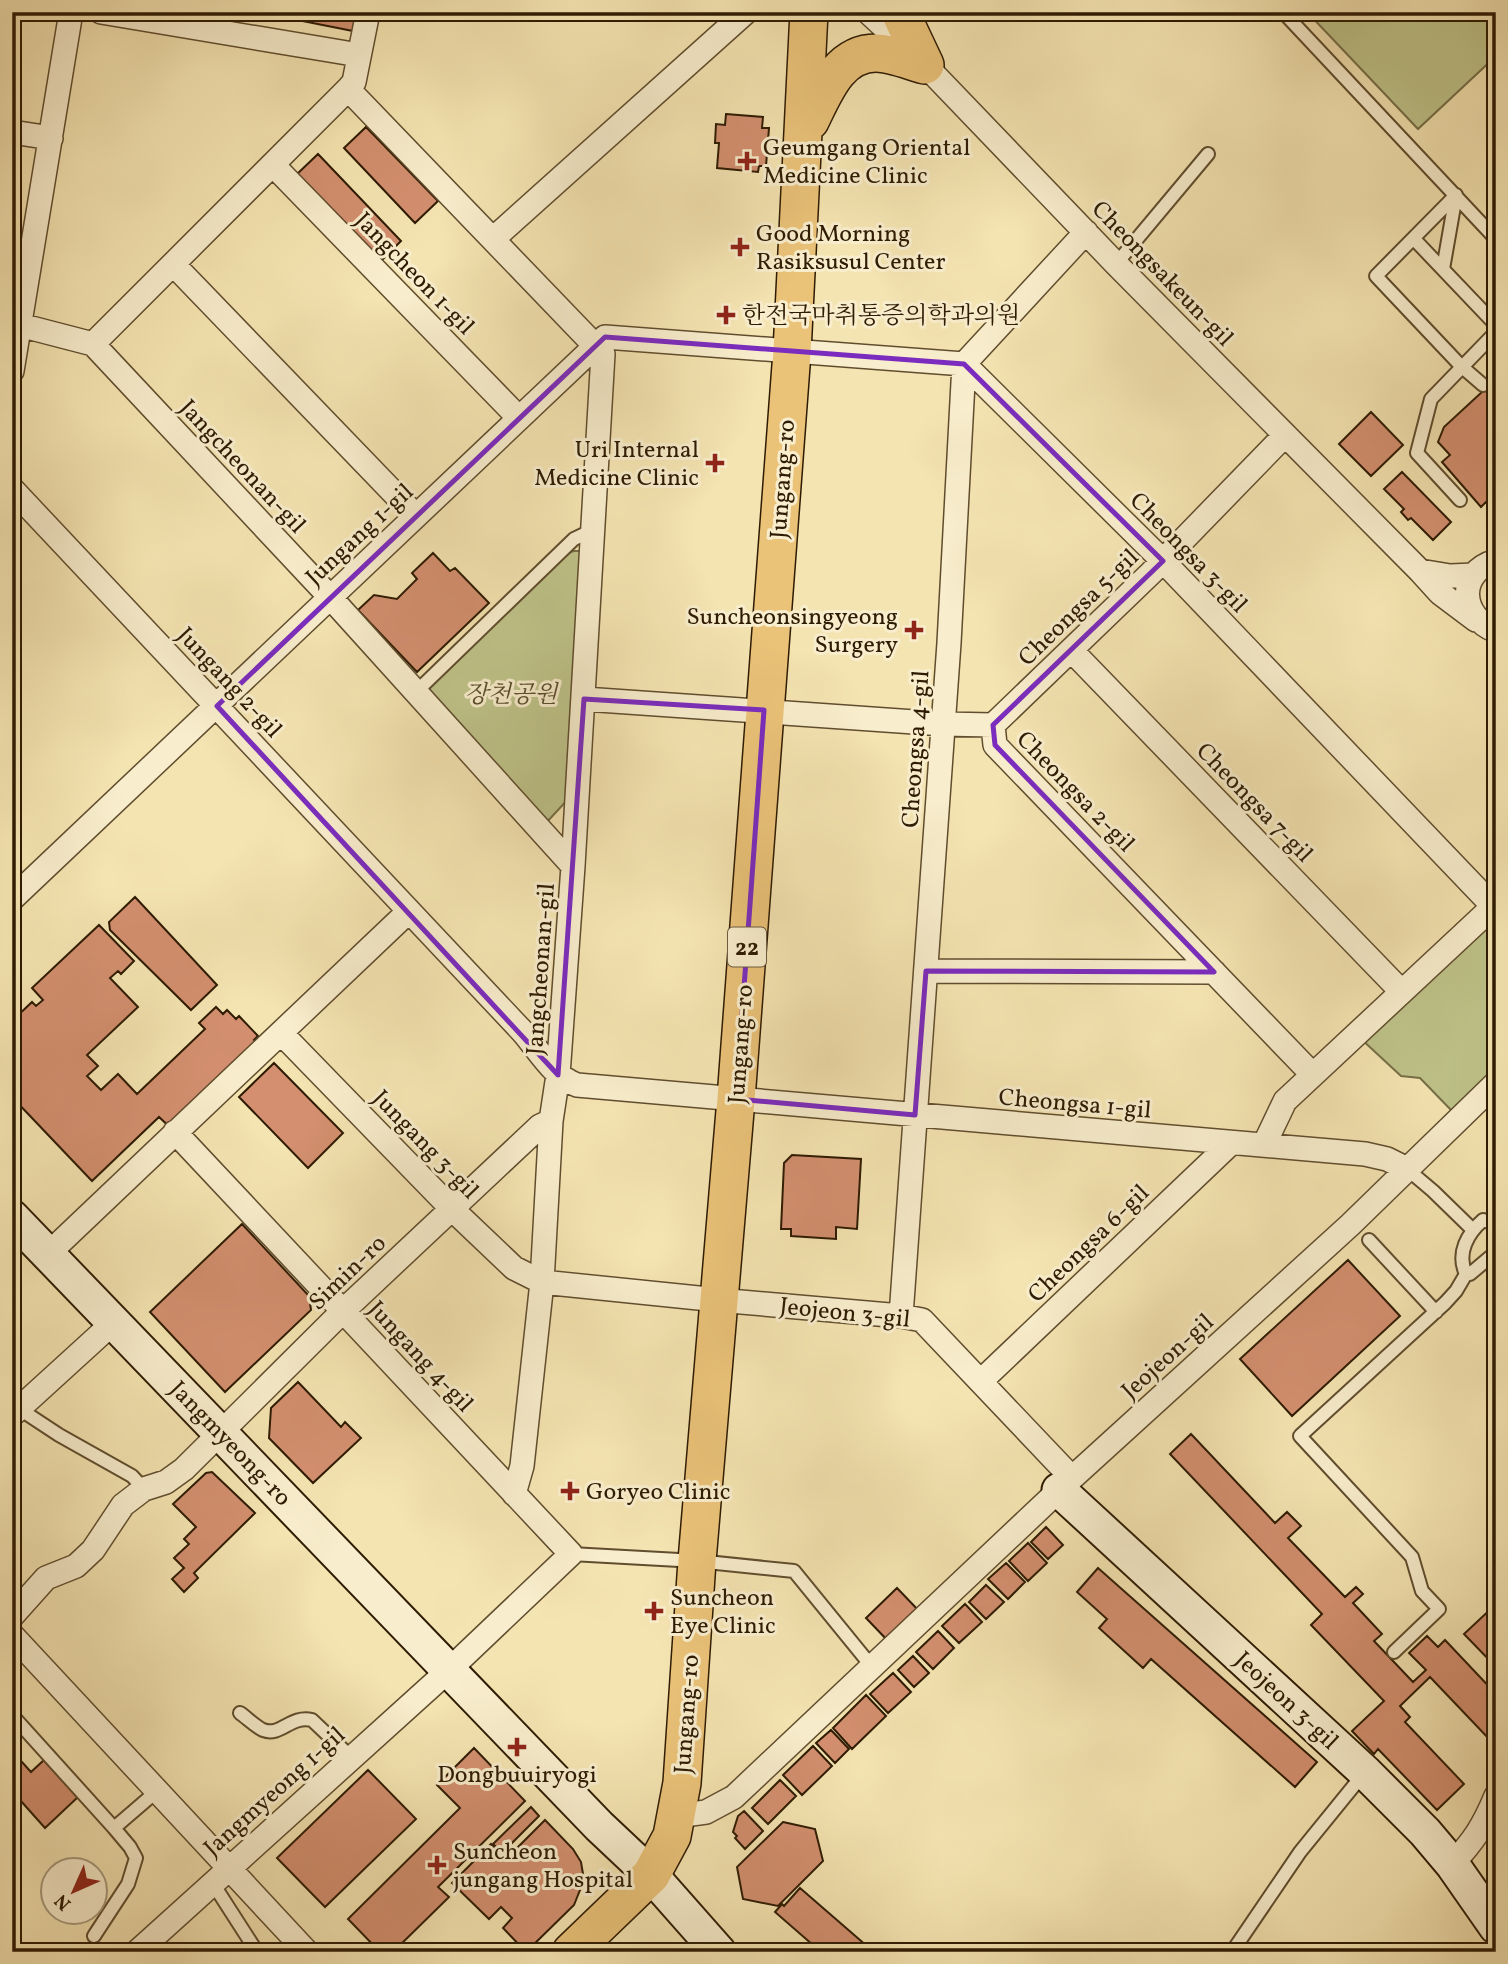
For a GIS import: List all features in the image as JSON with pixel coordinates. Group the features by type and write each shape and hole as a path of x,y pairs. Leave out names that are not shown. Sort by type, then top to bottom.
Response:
{"main road":[{"name":"Jungang-ro","path":"571,1952 651,1875 672,1836 683,1771 697,1561 736,1099 792,352 809,12"},
{"path":"900,12 925,65"},
{"path":"803,138 830,79 855,58 876,53 925,65"}],"street":[{"path":"12,371 17,324 71,12"},
{"path":"101,12 359,55"},
{"path":"17,324 93,344 354,82 368,12"},
{"path":"493,239 746,12"},
{"name":"Cheongsakeun-gil","path":"868,12 925,65 1116,264 1440,593 1485,627 1496,631"},
{"path":"348,89 595,346 605,337 964,364 1086,232"},
{"path":"12,132 51,138"},
{"name":"Jangcheon 1-gil","path":"273,165 519,418"},
{"path":"173,264 416,516"},
{"name":"Jangcheonan-gil","path":"93,344 330,597 573,866"},
{"name":"Jungang 1-gil","path":"12,899 595,346"},
{"name":"Jangcheonan-gil","path":"558,1076 603,354 595,346"},
{"name":"Cheongsa 3-gil","path":"964,364 1163,561 1494,905"},
{"name":"Cheongsa 4-gil","path":"901,1316 943,724 964,364"},
{"name":"Cheongsa 5-gil","path":"993,725 1163,561 1285,435"},
{"name":"Jungang 2-gil","path":"12,489 522,1031 558,1076"},
{"path":"1476,620 1467,598 1469,586 1482,566 1496,561"},
{"path":"1420,571 1450,576 1474,575"},
{"name":"Cheongsa 7-gil","path":"1071,650 1401,991"},
{"name":"Cheongsa 2-gil","path":"583,699 943,724 993,725 995,745 1312,1074"},
{"path":"1264,1145 1285,1101 1494,905"},
{"path":"48,1254 408,912"},
{"path":"926,971 1214,972"},
{"name":"Jungang 3-gil","path":"281,1033 452,1209 514,1268 542,1282 718,1300"},
{"path":"514,1494 522,1465 542,1282 551,1121 558,1076 577,1085 736,1099"},
{"name":"Jeojeon-gil","path":"677,1816 706,1812 734,1797 1066,1484 1339,1234 1496,1083"},
{"name":"Cheongsa 1-gil","path":"736,1099 1365,1154 1387,1159 1407,1169"},
{"name":"Simin-ro","path":"12,1616 46,1578 76,1566 93,1550 122,1505 144,1489 166,1482 184,1469 343,1311 540,1126 551,1121"},
{"name":"Jungang 4-gil","path":"175,1132 571,1554"},
{"name":"Cheongsa 6-gil","path":"981,1381 1231,1143"},
{"name":"Jangmyeong-ro","path":"12,1217 598,1826 651,1875 719,1952"},
{"name":"Jeojeon 3-gil","path":"718,1300 922,1320 981,1381 1066,1484 1425,1832 1463,1852 1496,1927"},
{"path":"14,1409 114,1322"},
{"path":"449,1670 571,1554"},
{"path":"12,1635 157,1791 220,1874 307,1952"},
{"name":"Jangmyeong 1-gil","path":"136,1952 449,1670"},
{"path":"1463,1852 1485,1824 1496,1796"},
{"path":"1463,1852 1496,1832"}],"lane":[{"path":"1283,12 1496,239"},
{"path":"1116,264 1208,154"},
{"path":"1456,195 1376,276 1461,366 1483,385"},
{"path":"1443,270 1456,195"},
{"path":"1414,239 1496,326"},
{"path":"1460,500 1417,453 1431,399 1496,332"},
{"path":"415,692 575,539 593,530"},
{"path":"1407,1169 1472,1229"},
{"path":"1466,1274 1463,1268 1465,1241 1472,1229 1483,1220 1496,1224"},
{"path":"1369,1240 1436,1312"},
{"path":"1466,1274 1471,1274 1496,1252"},
{"path":"1394,1652 1439,1609 1422,1591 1412,1556 1300,1436 1436,1312 1456,1291 1466,1274"},
{"path":"14,1409 132,1476 144,1489"},
{"path":"571,1554 697,1561 794,1572 873,1668"},
{"path":"240,1713 262,1730 269,1731 277,1731 297,1719 312,1720 351,1758"},
{"path":"12,1715 114,1828 136,1858 128,1884 94,1936"},
{"path":"1232,1952 1300,1852 1365,1772"},
{"path":"114,1828 157,1791"},
{"path":"220,1874 257,1952"}],"highlighted area":[{"path":"605,337 964,364 1163,561 993,725 995,745 1214,972 926,971 915,1115 736,1099 764,710 584,699 558,1075 217,706"}],"green space":[{"path":"1307,12 1496,12 1496,56 1418,129"},
{"name":"장천공원","path":"580,551 570,797 546,823 422,692 567,553"},
{"path":"1496,916 1496,1069 1452,1111 1420,1078 1401,1076 1359,1037"}],"building":[{"path":"272,12 356,12 353,31 272,15"},
{"path":"726,114 763,117 762,128 769,128 766,166 759,166 758,172 717,168 719,143 715,143 716,124 725,125"},
{"path":"366,127 438,201 415,223 344,148"},
{"path":"318,154 401,241 379,263 295,176"},
{"path":"1496,379 1496,507 1491,508 1486,502 1481,507 1442,462 1450,455 1438,442 1444,427"},
{"path":"1371,412 1403,445 1371,476 1339,444"},
{"path":"1402,472 1451,522 1433,540 1411,518 1408,520 1401,512 1404,509 1384,489"},
{"path":"433,553 450,571 455,568 489,603 417,672 358,610 374,595 397,599 417,579 412,573"},
{"path":"135,897 217,985 191,1010 110,930 109,922"},
{"path":"99,925 134,961 121,974 118,971 110,978 138,1007 87,1055 98,1066 87,1076 101,1090 118,1074 137,1094 205,1029 199,1023 216,1007 223,1014 227,1010 236,1019 239,1016 258,1036 254,1040 259,1044 175,1132 159,1117 92,1181 12,1097 12,1021 32,1002 36,1006 43,1000 32,988"},
{"path":"274,1063 343,1133 308,1168 239,1097"},
{"path":"792,1155 861,1159 857,1229 836,1227 836,1239 791,1236 791,1229 781,1229 784,1163"},
{"path":"242,1224 309,1296 311,1310 225,1392 150,1312"},
{"path":"1348,1260 1400,1316 1292,1416 1240,1359"},
{"path":"298,1382 341,1427 345,1422 361,1438 313,1483 269,1438 271,1408"},
{"path":"1191,1434 1275,1523 1287,1512 1301,1526 1288,1538 1345,1597 1356,1587 1363,1594 1353,1603 1382,1634 1374,1641 1413,1682 1426,1670 1409,1653 1427,1636 1438,1647 1445,1640 1496,1694 1496,1736 1491,1741 1430,1677 1400,1706 1410,1717 1405,1722 1464,1784 1437,1810 1378,1749 1374,1754 1352,1731 1384,1701 1311,1625 1322,1614 1170,1454"},
{"path":"212,1472 255,1513 194,1573 198,1578 184,1592 172,1579 184,1568 174,1558 189,1544 184,1539 196,1527 173,1504 206,1473"},
{"path":"1046,1527 1063,1545 1048,1559 1031,1542"},
{"path":"1028,1543 1047,1563 1028,1581 1009,1561"},
{"path":"1006,1563 1025,1582 1008,1599 988,1579"},
{"path":"1098,1568 1317,1762 1295,1787 1151,1659 1143,1668 1099,1628 1107,1619 1077,1592"},
{"path":"986,1585 1004,1602 986,1619 969,1602"},
{"path":"897,1588 921,1613 890,1643 866,1618"},
{"path":"965,1604 982,1622 959,1643 942,1626"},
{"path":"1496,1604 1496,1667 1464,1634"},
{"path":"938,1631 954,1648 933,1669 916,1652"},
{"path":"913,1656 929,1673 914,1687 898,1670"},
{"path":"893,1673 911,1692 888,1713 870,1694"},
{"path":"866,1695 886,1716 852,1749 833,1728"},
{"path":"831,1730 849,1749 835,1763 816,1743"},
{"path":"813,1746 832,1766 802,1795 783,1775"},
{"path":"474,1748 525,1801 438,1887 449,1897 393,1952 380,1952 348,1919 460,1808 437,1785"},
{"path":"12,1751 31,1772 44,1760 78,1797 45,1828 12,1791"},
{"path":"368,1770 416,1819 325,1907 277,1858"},
{"path":"780,1780 796,1796 768,1824 752,1808"},
{"path":"531,1807 539,1816 502,1853 493,1844"},
{"path":"744,1811 763,1831 745,1849 733,1832 738,1816"},
{"path":"545,1820 573,1849 581,1862 584,1880 574,1905 526,1952 503,1928 512,1918 501,1907 489,1919 452,1883 491,1844 506,1859"},
{"path":"783,1822 815,1829 823,1861 778,1906 743,1899 737,1867"},
{"path":"800,1888 868,1947 865,1952 821,1952 775,1912"}],"place":[{"name":"Geumgang Oriental Medicine Clinic","path":"747,161"},
{"name":"Good Morning Rasiksusul Center","path":"740,247"},
{"name":"한전국마취통증의학과의원","path":"726,315"},
{"name":"Uri Internal Medicine Clinic","path":"715,463"},
{"name":"Suncheonsingyeong Surgery","path":"914,630"},
{"name":"Goryeo Clinic","path":"570,1491"},
{"name":"Suncheon Eye Clinic","path":"654,1611"},
{"name":"Dongbuuiryogi","path":"517,1747"},
{"name":"Suncheon jungang Hospital","path":"437,1865"}]}
